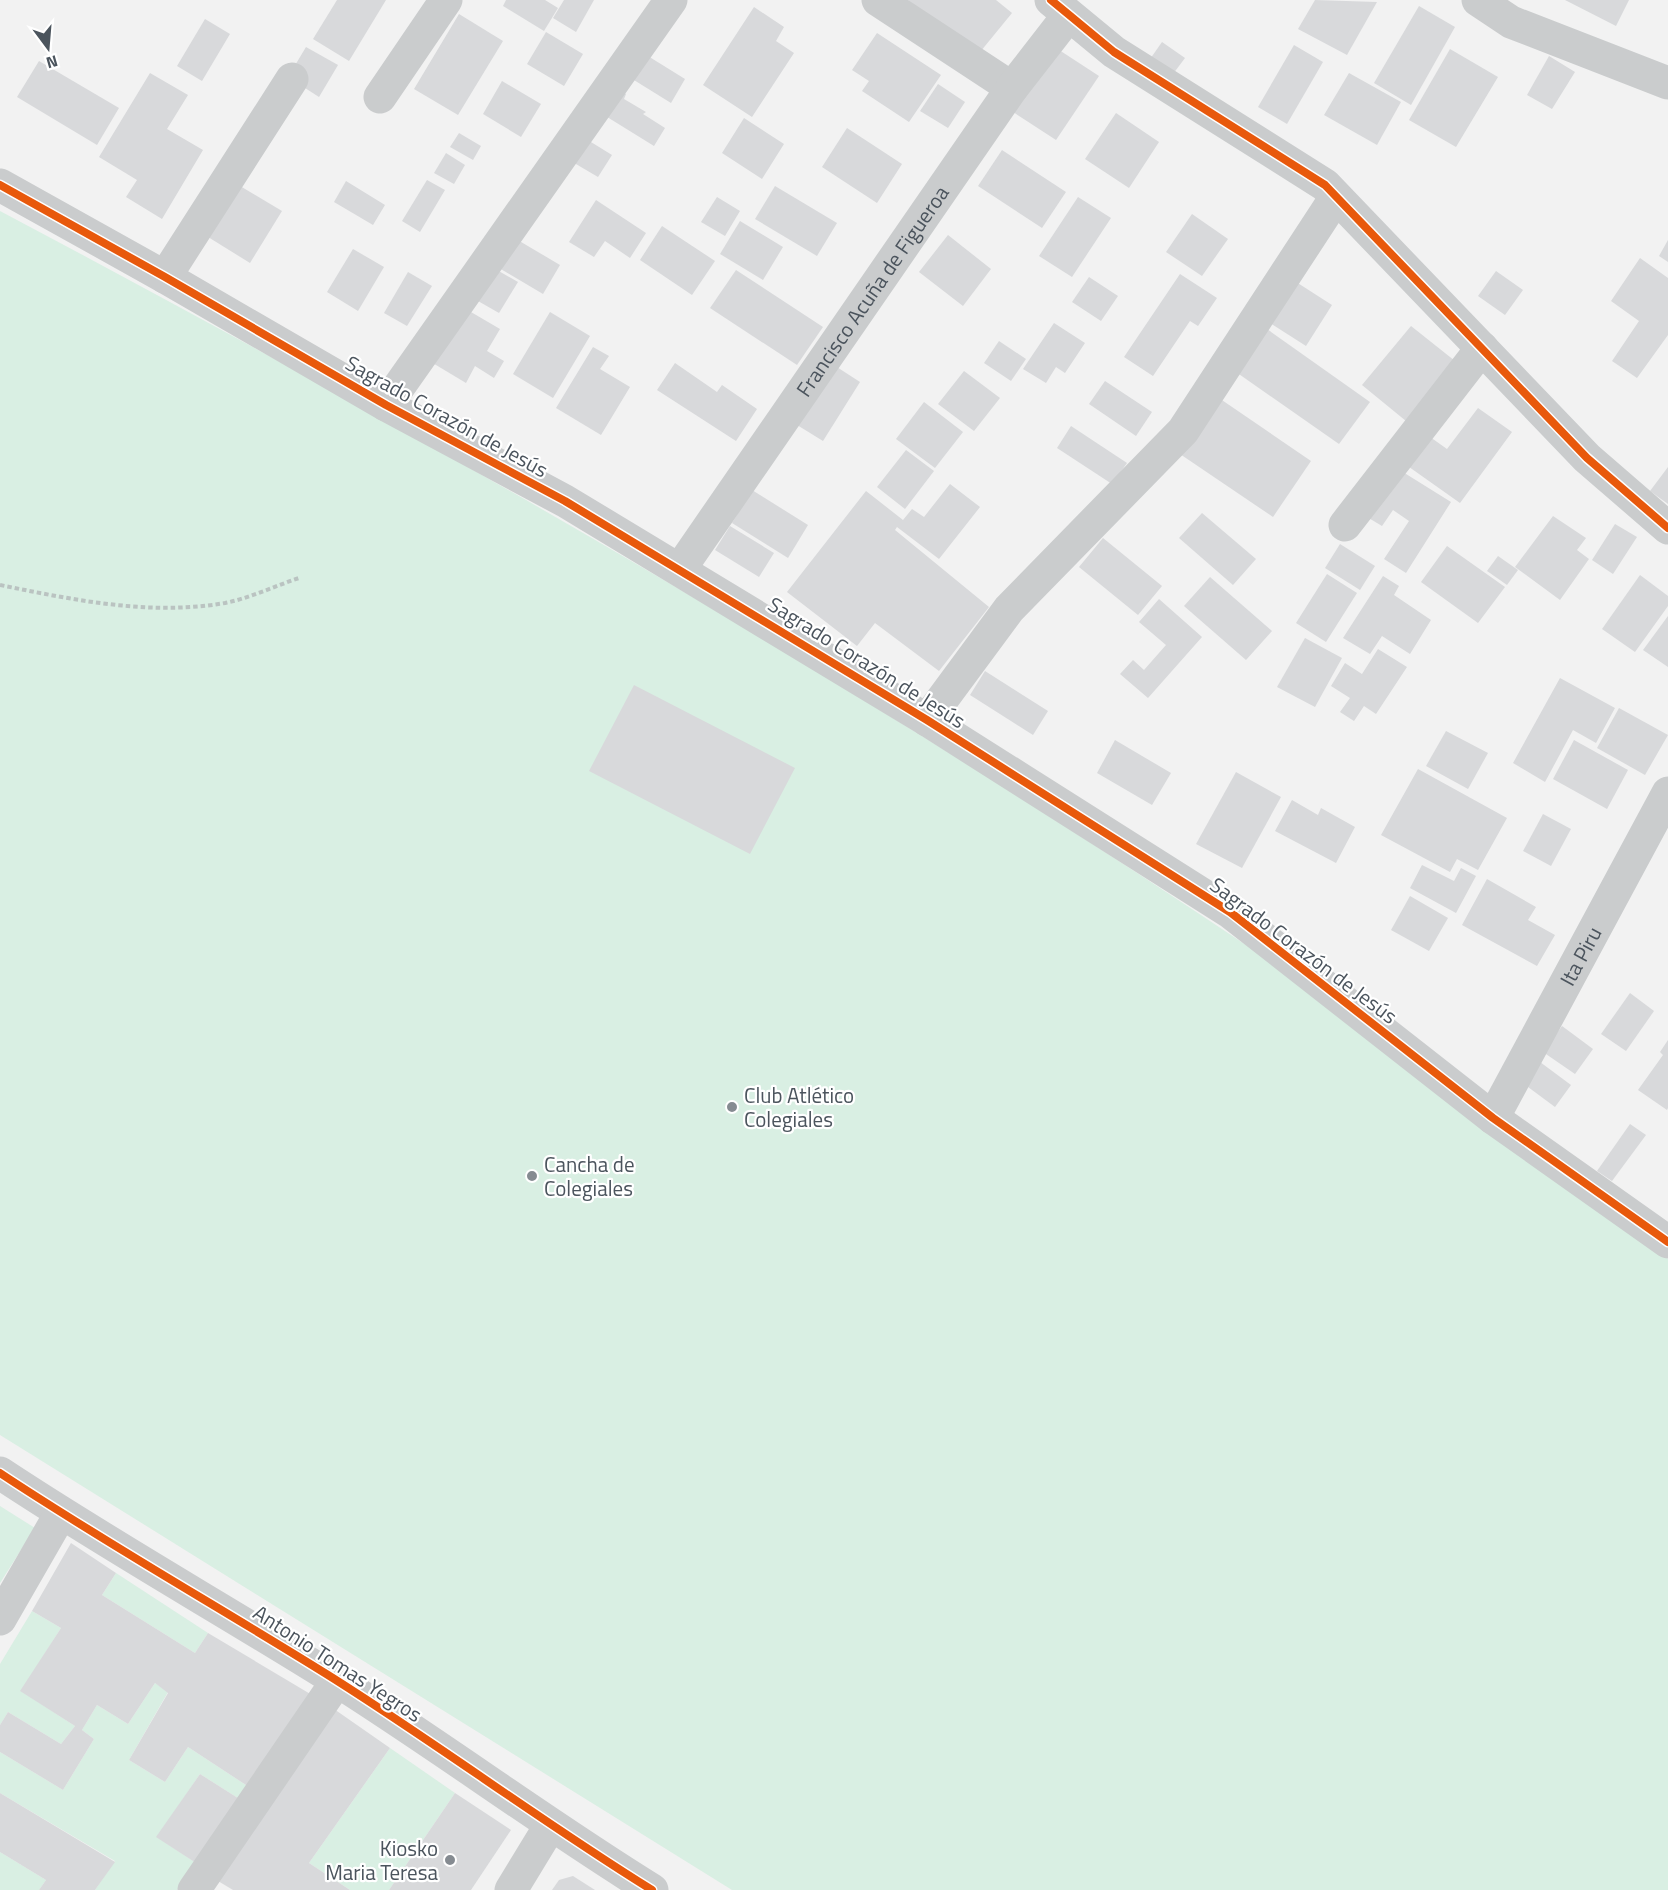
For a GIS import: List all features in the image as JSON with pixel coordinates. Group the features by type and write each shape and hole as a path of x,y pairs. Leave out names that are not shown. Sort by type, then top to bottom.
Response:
{"street":[{"path":"380,97 446,0"},
{"path":"386,405 671,0"},
{"path":"878,0 1012,88"},
{"path":"1478,0 1511,22 1668,83"},
{"path":"1059,8 1114,52 1324,185 1587,458 1668,528"},
{"name":"Francisco Acuña de Figueroa","path":"680,569 1012,88 1059,8"},
{"path":"165,276 292,79"},
{"name":"Sagrado Corazón de Jesús","path":"0,185 165,276 386,405 565,501 927,720 1230,912 1493,1118 1668,1242"},
{"path":"927,720 1009,609 1183,431 1336,197"},
{"path":"1345,525 1482,348"},
{"name":"Ita Piru","path":"1493,1118 1668,793"},
{"name":"Antonio Tomas Yegros","path":"0,1473 61,1513 337,1681 550,1826 652,1890"},
{"path":"0,1619 61,1513"},
{"path":"194,1890 337,1681"},
{"path":"511,1890 550,1826"}],"path":[{"path":"0,585 85,601 167,610 227,603 299,578"}],"green space":[{"name":"Club Atlético Colegiales","path":"0,211 161,297 479,473 637,564 949,753 1103,851 1273,964 1668,1259 1668,1890 732,1890 0,1435"},
{"path":"0,1506 35,1528 0,1583"},
{"path":"116,1573 208,1633 195,1653 102,1595"},
{"path":"32,1611 61,1628 21,1691 75,1726 61,1744 8,1712 0,1725 0,1664"},
{"path":"155,1683 168,1692 129,1760 165,1782 188,1747 249,1787 241,1800 200,1774 157,1837 196,1863 177,1890 95,1890 115,1861 0,1793 0,1752 63,1790 94,1739 82,1730 97,1705 128,1724"},
{"path":"390,1748 455,1793 389,1890 350,1890 309,1863"},
{"path":"0,1852 46,1880 39,1890 0,1890"}],"building":[{"path":"337,0 386,0 349,61 313,39"},
{"path":"506,0 545,0 558,8 544,31 503,6"},
{"path":"564,0 594,0 576,32 553,18"},
{"path":"908,0 996,0 1012,13 976,57"},
{"path":"1315,0 1377,2 1347,55 1298,29"},
{"path":"1565,0 1629,0 1616,26"},
{"path":"1419,6 1455,27 1411,105 1374,83"},
{"path":"754,7 784,27 776,41 794,53 752,117 703,85"},
{"path":"459,14 503,41 458,115 414,89"},
{"path":"205,19 230,34 202,81 177,66"},
{"path":"546,32 583,54 564,86 527,64"},
{"path":"877,33 941,75 909,122 862,91 869,81 852,70"},
{"path":"1162,42 1185,58 1170,78 1148,62"},
{"path":"1294,45 1323,62 1287,124 1258,107"},
{"path":"1053,46 1099,76 1056,140 1010,110"},
{"path":"306,47 338,65 319,97 288,77"},
{"path":"635,48 685,79 671,103 621,72"},
{"path":"1450,49 1498,77 1456,147 1409,120"},
{"path":"1549,56 1575,72 1552,109 1527,95"},
{"path":"39,61 119,108 97,145 17,97"},
{"path":"150,73 188,95 167,129 203,150 162,219 126,197 137,180 99,157"},
{"path":"1349,73 1401,102 1377,145 1324,115"},
{"path":"502,81 541,104 521,137 483,114"},
{"path":"607,82 626,94 624,99 646,112 643,114 665,128 654,146 591,107"},
{"path":"938,84 965,102 948,128 920,111"},
{"path":"1116,113 1159,142 1129,188 1085,159"},
{"path":"744,118 784,144 762,179 722,153"},
{"path":"847,128 902,164 877,203 822,167"},
{"path":"459,133 481,146 473,160 450,147"},
{"path":"578,134 612,155 598,177 564,157"},
{"path":"1002,150 1066,192 1042,228 978,186"},
{"path":"446,153 465,165 454,184 434,173"},
{"path":"230,180 282,211 250,263 200,232"},
{"path":"427,180 445,190 420,232 402,221"},
{"path":"346,181 385,205 373,225 334,202"},
{"path":"775,186 837,223 817,256 755,219"},
{"path":"717,197 740,211 725,236 701,222"},
{"path":"1078,197 1111,218 1072,277 1039,256"},
{"path":"596,200 646,233 630,258 605,241 594,257 569,242"},
{"path":"1192,214 1228,239 1202,276 1166,252"},
{"path":"740,221 783,247 763,280 720,254"},
{"path":"662,226 715,261 692,295 640,260"},
{"path":"948,235 991,269 963,306 919,272"},
{"path":"511,236 560,265 543,294 494,265"},
{"path":"1668,240 1668,262 1659,256"},
{"path":"353,249 384,267 358,311 327,292"},
{"path":"1640,258 1668,278 1668,335 1637,378 1612,361 1639,321 1611,301"},
{"path":"490,266 518,282 499,313 471,297"},
{"path":"736,270 823,327 797,365 710,308"},
{"path":"1496,271 1523,290 1505,315 1478,296"},
{"path":"408,272 432,286 407,326 384,313"},
{"path":"1180,274 1217,298 1198,326 1190,321 1153,376 1124,357"},
{"path":"1089,277 1118,296 1101,321 1072,302"},
{"path":"1293,280 1332,305 1306,346 1267,321"},
{"path":"459,305 500,329 487,351 504,361 494,378 475,366 466,383 426,359"},
{"path":"550,312 590,336 553,398 513,374"},
{"path":"1054,323 1085,343 1065,373 1056,367 1046,383 1023,369"},
{"path":"1411,326 1455,361 1406,421 1362,385"},
{"path":"1267,329 1370,402 1339,444 1236,372"},
{"path":"999,341 1026,359 1011,381 984,363"},
{"path":"593,347 609,356 600,369 630,387 601,435 556,408"},
{"path":"826,360 860,382 823,441 789,420"},
{"path":"675,363 717,392 722,385 757,409 736,441 657,390"},
{"path":"964,371 1000,398 974,431 938,404"},
{"path":"1105,381 1152,412 1136,436 1089,404"},
{"path":"1216,396 1311,461 1273,517 1177,452"},
{"path":"924,402 963,432 935,468 896,439"},
{"path":"1478,408 1512,432 1460,503 1395,457 1416,427 1447,449"},
{"path":"1071,426 1127,463 1112,484 1057,448"},
{"path":"906,450 934,471 905,509 877,487"},
{"path":"1390,464 1451,502 1406,573 1384,559 1409,521 1393,510 1382,526 1357,511"},
{"path":"1668,467 1668,504 1650,491"},
{"path":"950,484 980,507 939,559 897,527 895,530 989,607 939,671 875,623 857,646 787,592 866,491 903,520 912,509 924,517"},
{"path":"752,490 808,525 788,558 732,523"},
{"path":"1202,513 1256,559 1233,585 1179,538"},
{"path":"1553,516 1586,538 1577,550 1589,559 1560,600 1515,567"},
{"path":"1615,524 1637,537 1613,574 1592,560"},
{"path":"730,526 774,553 759,577 715,550"},
{"path":"1103,538 1162,586 1138,615 1079,567"},
{"path":"1340,544 1375,566 1360,590 1325,568"},
{"path":"1447,546 1505,587 1478,623 1421,582"},
{"path":"1498,556 1518,570 1507,585 1487,571"},
{"path":"1327,574 1357,593 1326,642 1296,623"},
{"path":"1640,575 1668,596 1668,606 1635,652 1602,629"},
{"path":"1383,576 1399,586 1394,595 1431,620 1410,654 1382,636 1370,654 1343,638"},
{"path":"1210,577 1272,631 1246,660 1184,606"},
{"path":"1159,599 1202,637 1148,698 1120,674 1133,660 1144,670 1166,645 1139,622"},
{"path":"1668,616 1668,667 1643,650"},
{"path":"1305,638 1342,658 1315,707 1277,687"},
{"path":"1378,649 1407,667 1376,714 1364,706 1354,721 1340,712 1350,698 1331,686 1345,663 1362,674"},
{"path":"985,671 1048,711 1033,735 970,695"},
{"path":"1560,678 1615,708 1596,743 1573,730 1545,782 1513,763"},
{"path":"634,685 795,768 750,854 589,771"},
{"path":"1619,708 1668,735 1645,775 1597,748"},
{"path":"1446,731 1488,753 1468,789 1426,766"},
{"path":"1115,740 1171,773 1152,805 1097,773"},
{"path":"1574,740 1628,770 1607,809 1553,779"},
{"path":"1418,769 1507,818 1478,870 1457,859 1450,872 1381,835"},
{"path":"1236,772 1281,797 1242,868 1196,844"},
{"path":"1292,800 1318,815 1321,808 1355,827 1336,863 1275,831"},
{"path":"1543,814 1571,829 1551,866 1523,851"},
{"path":"1422,865 1454,881 1461,868 1476,876 1456,913 1410,888"},
{"path":"1487,879 1536,907 1528,920 1555,935 1537,966 1462,925"},
{"path":"1410,896 1448,918 1429,951 1391,930"},
{"path":"1630,993 1654,1011 1626,1051 1601,1034"},
{"path":"1562,1026 1593,1049 1575,1074 1543,1052"},
{"path":"1668,1040 1667,1110 1638,1090 1663,1055 1660,1052"},
{"path":"1540,1062 1571,1085 1555,1107 1524,1084"},
{"path":"1630,1124 1646,1135 1612,1181 1597,1171"},
{"path":"71,1543 116,1573 102,1595 195,1653 208,1633 312,1695 249,1787 188,1747 165,1782 129,1760 168,1693 155,1683 128,1724 97,1705 82,1730 94,1739 63,1790 0,1752 0,1725 8,1712 61,1744 75,1726 20,1691 61,1628 32,1611"},
{"path":"334,1709 390,1748 309,1863 350,1890 233,1890 218,1881"},
{"path":"200,1774 241,1800 196,1863 156,1837"},
{"path":"0,1793 115,1862 95,1890 39,1890 46,1880 0,1852"},
{"name":"Kiosko Maria Teresa","path":"455,1793 511,1830 471,1890 389,1890"},
{"path":"573,1876 595,1890 552,1890 559,1880"}],"cycle path":[{"path":"1051,0 1114,52 1325,185 1587,458 1668,528"},
{"path":"0,185 386,405 565,501 927,720 1230,912 1493,1118 1668,1242"},
{"path":"0,1473 81,1525 328,1675 652,1890"}],"place":[{"name":"Club Atlético Colegiales","path":"732,1107"},
{"name":"Cancha de Colegiales","path":"532,1176"},
{"name":"Kiosko Maria Teresa","path":"450,1860"}]}
